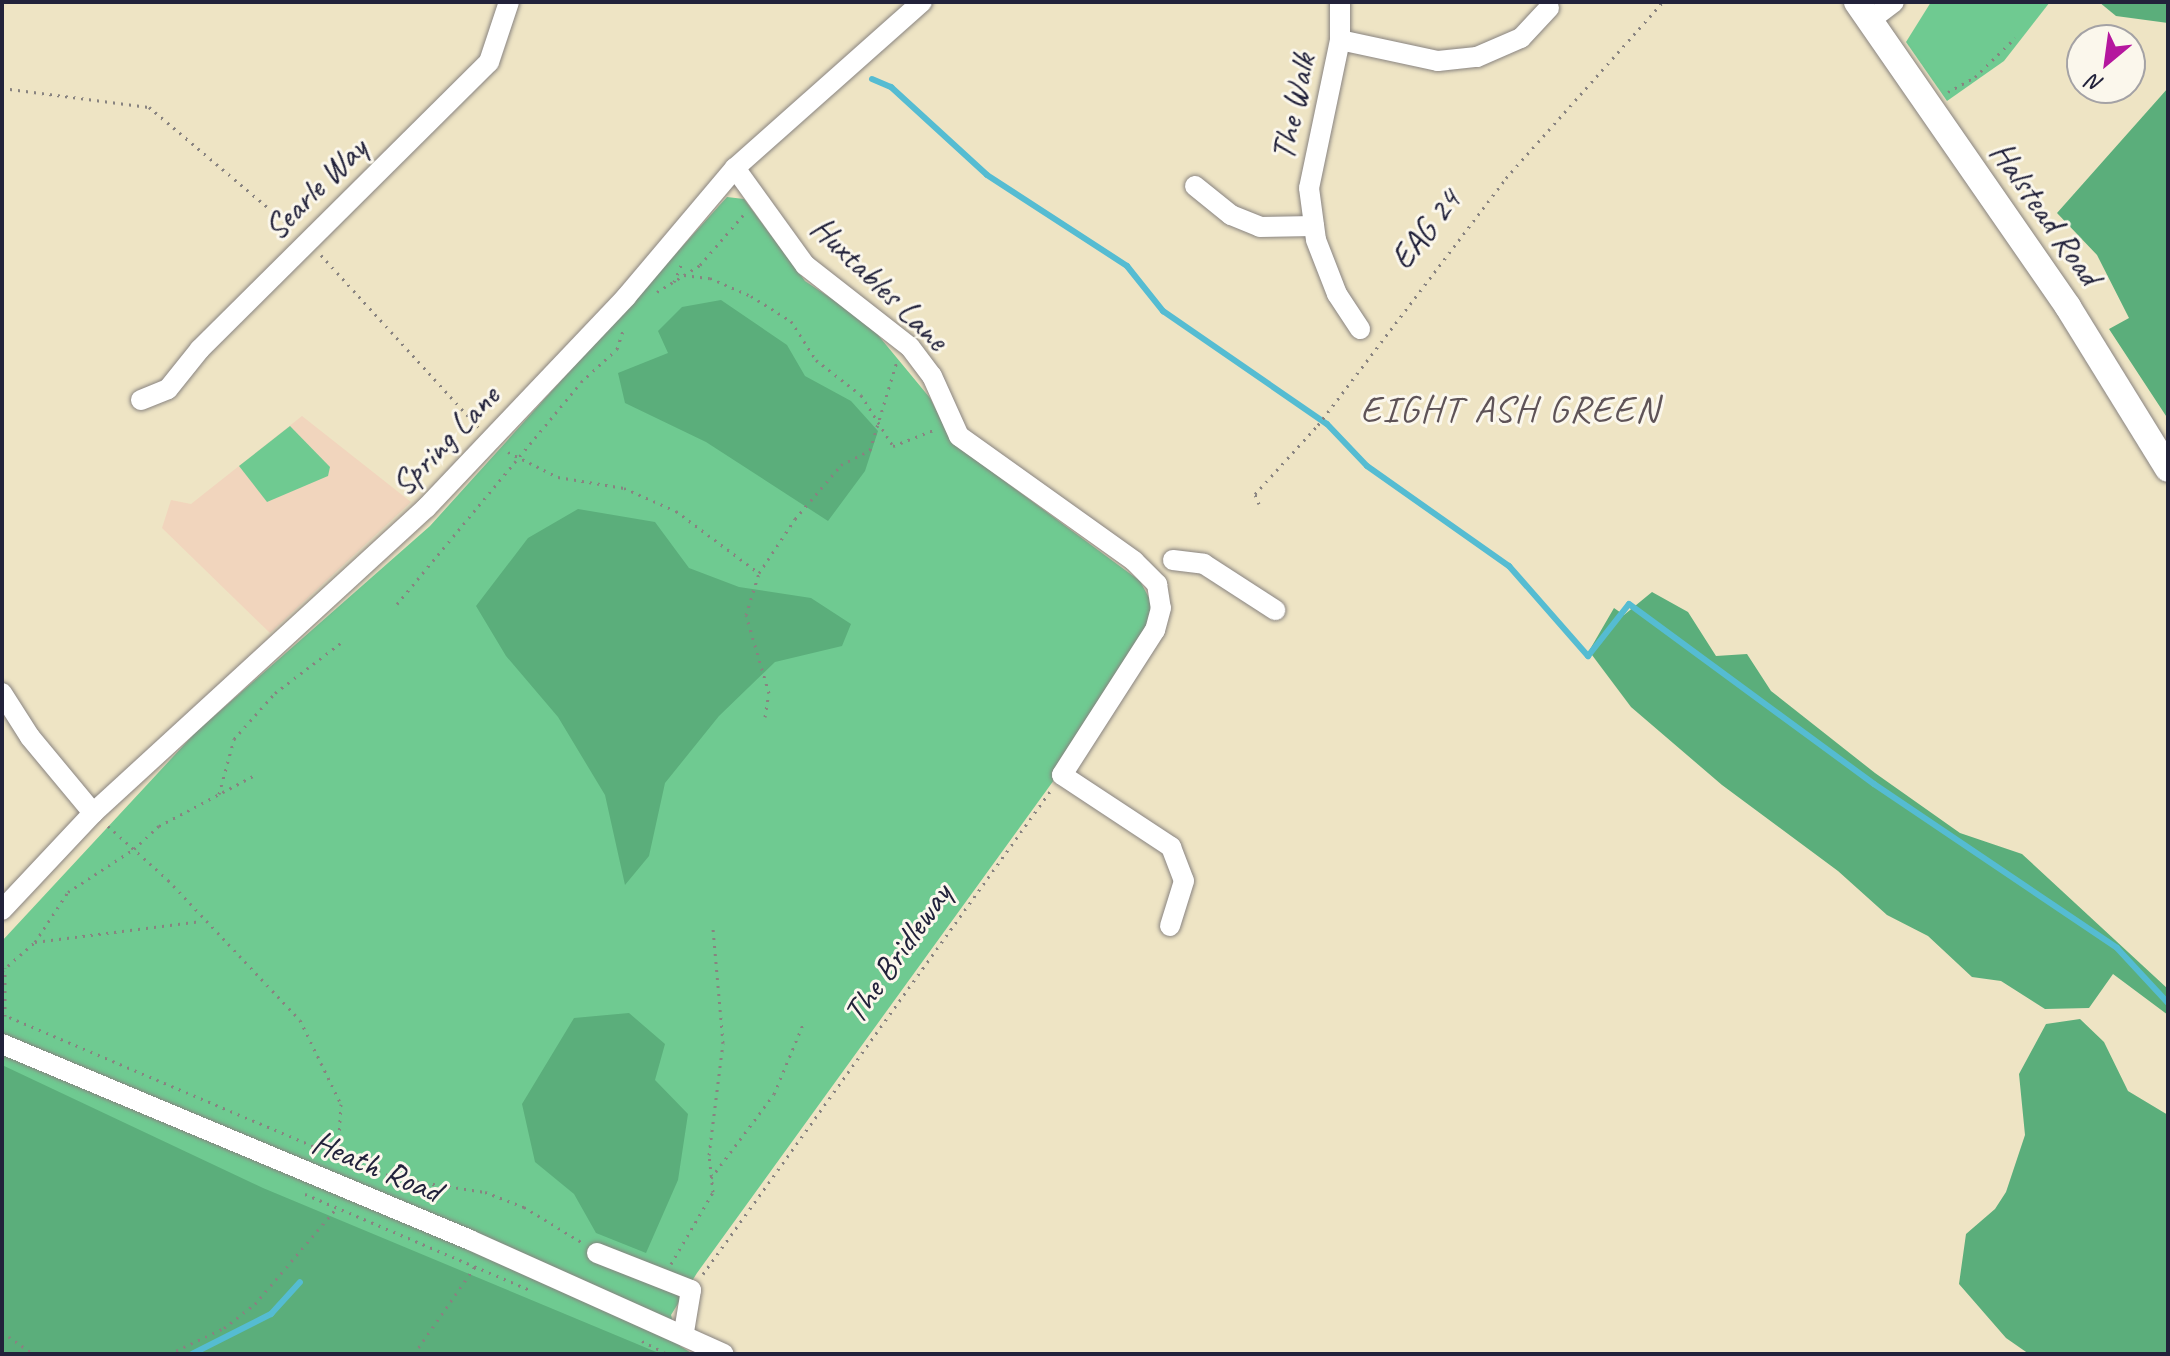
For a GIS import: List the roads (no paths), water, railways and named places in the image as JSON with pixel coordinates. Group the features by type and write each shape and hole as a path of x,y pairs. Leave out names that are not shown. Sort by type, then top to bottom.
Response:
{"main road":[{"name":"Halstead Road","path":"1863,11 2068,307 2168,469"}],"street":[{"name":"Searle Way","path":"141,400 168,389 200,349 307,240 489,62 509,2"},
{"name":"Spring Lane","path":"3,908 93,813 405,527 626,297 735,168 922,2"},
{"name":"The Walk","path":"1340,2 1340,40 1312,161 1309,188 1314,226 1337,294 1360,329"},
{"path":"1863,11 1894,2"},
{"path":"1340,40 1438,61 1477,57 1521,38 1549,8"},
{"name":"Huxtables Lane","path":"735,168 805,265 910,347 932,376 959,436 1130,558 1157,584 1160,603"},
{"path":"1195,186 1231,215 1260,227 1314,226"},
{"path":"1130,558 1203,564 1275,610"},
{"path":"1170,926 1184,881 1171,847 1062,775 1155,630 1173,560"},
{"path":"2,693 30,737 93,813"},
{"name":"Heath Road","path":"2,1044 684,1332 724,1354"},
{"path":"597,1253 691,1290 684,1332"}],"waterway":[{"path":"872,79 891,87 987,175 1127,266 1163,311 1327,424 1367,466 1509,566 1588,656 1629,604 1874,784 2117,948 2168,1003"},
{"path":"192,1354 271,1314 300,1282"}],"district":[{"name":"EIGHT ASH GREEN","path":"1510,409"}]}
